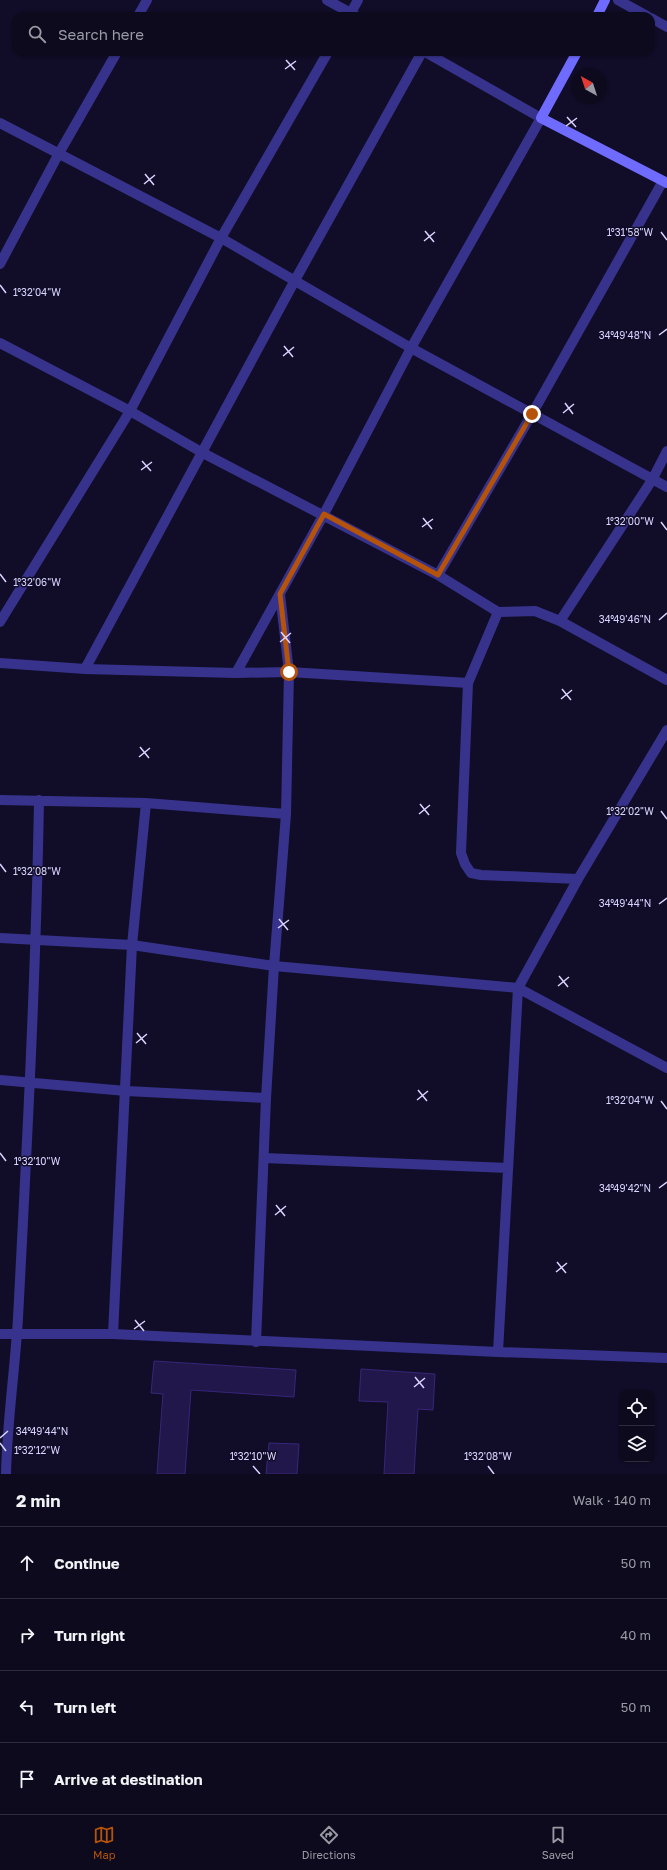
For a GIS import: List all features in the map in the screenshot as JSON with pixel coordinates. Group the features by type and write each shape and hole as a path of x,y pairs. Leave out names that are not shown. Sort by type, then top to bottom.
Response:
{"street":[{"path":"140,12 147,0"},
{"path":"328,0 347,12"},
{"path":"353,12 358,0"},
{"path":"599,12 606,0"},
{"path":"618,0 640,12"},
{"path":"655,20 667,27"},
{"path":"0,264 58,155 115,56"},
{"path":"0,622 130,411 221,238 326,56"},
{"path":"85,669 294,282 421,56"},
{"path":"430,56 541,118 665,182 438,575"},
{"path":"236,673 324,514 411,348 575,56"},
{"path":"0,123 58,155 221,238 294,282 411,348 667,487"},
{"path":"0,343 130,411 203,453 324,514 438,575 498,612 535,611 560,620 667,680"},
{"path":"560,620 652,480 667,452"},
{"path":"256,1342 266,1098 274,966 286,814 289,672 280,594"},
{"path":"498,612 468,683 461,853 464,864 470,873 481,875 578,879"},
{"path":"0,663 85,669 236,673 289,672 468,683"},
{"path":"498,1352 518,988 578,879 667,730"},
{"path":"0,800 146,803 286,814"},
{"path":"6,1474 3,1452 17,1332 31,1082 37,939 39,800"},
{"path":"113,1334 132,945 146,803"},
{"path":"0,938 132,945 274,966 518,988 667,1068"},
{"path":"0,1080 126,1091 266,1098"},
{"path":"264,1158 508,1168"},
{"path":"0,1334 17,1332 113,1334 256,1342 667,1358"}],"building":[{"path":"154,1361 296,1370 294,1397 191,1390 185,1474 157,1474 163,1394 151,1393"},
{"path":"361,1369 435,1374 433,1410 418,1409 414,1474 384,1474 388,1402 359,1401"},
{"path":"269,1443 299,1444 297,1474 266,1474"}],"route":[{"path":"289,672 280,594 324,514 438,575 532,414"}]}
